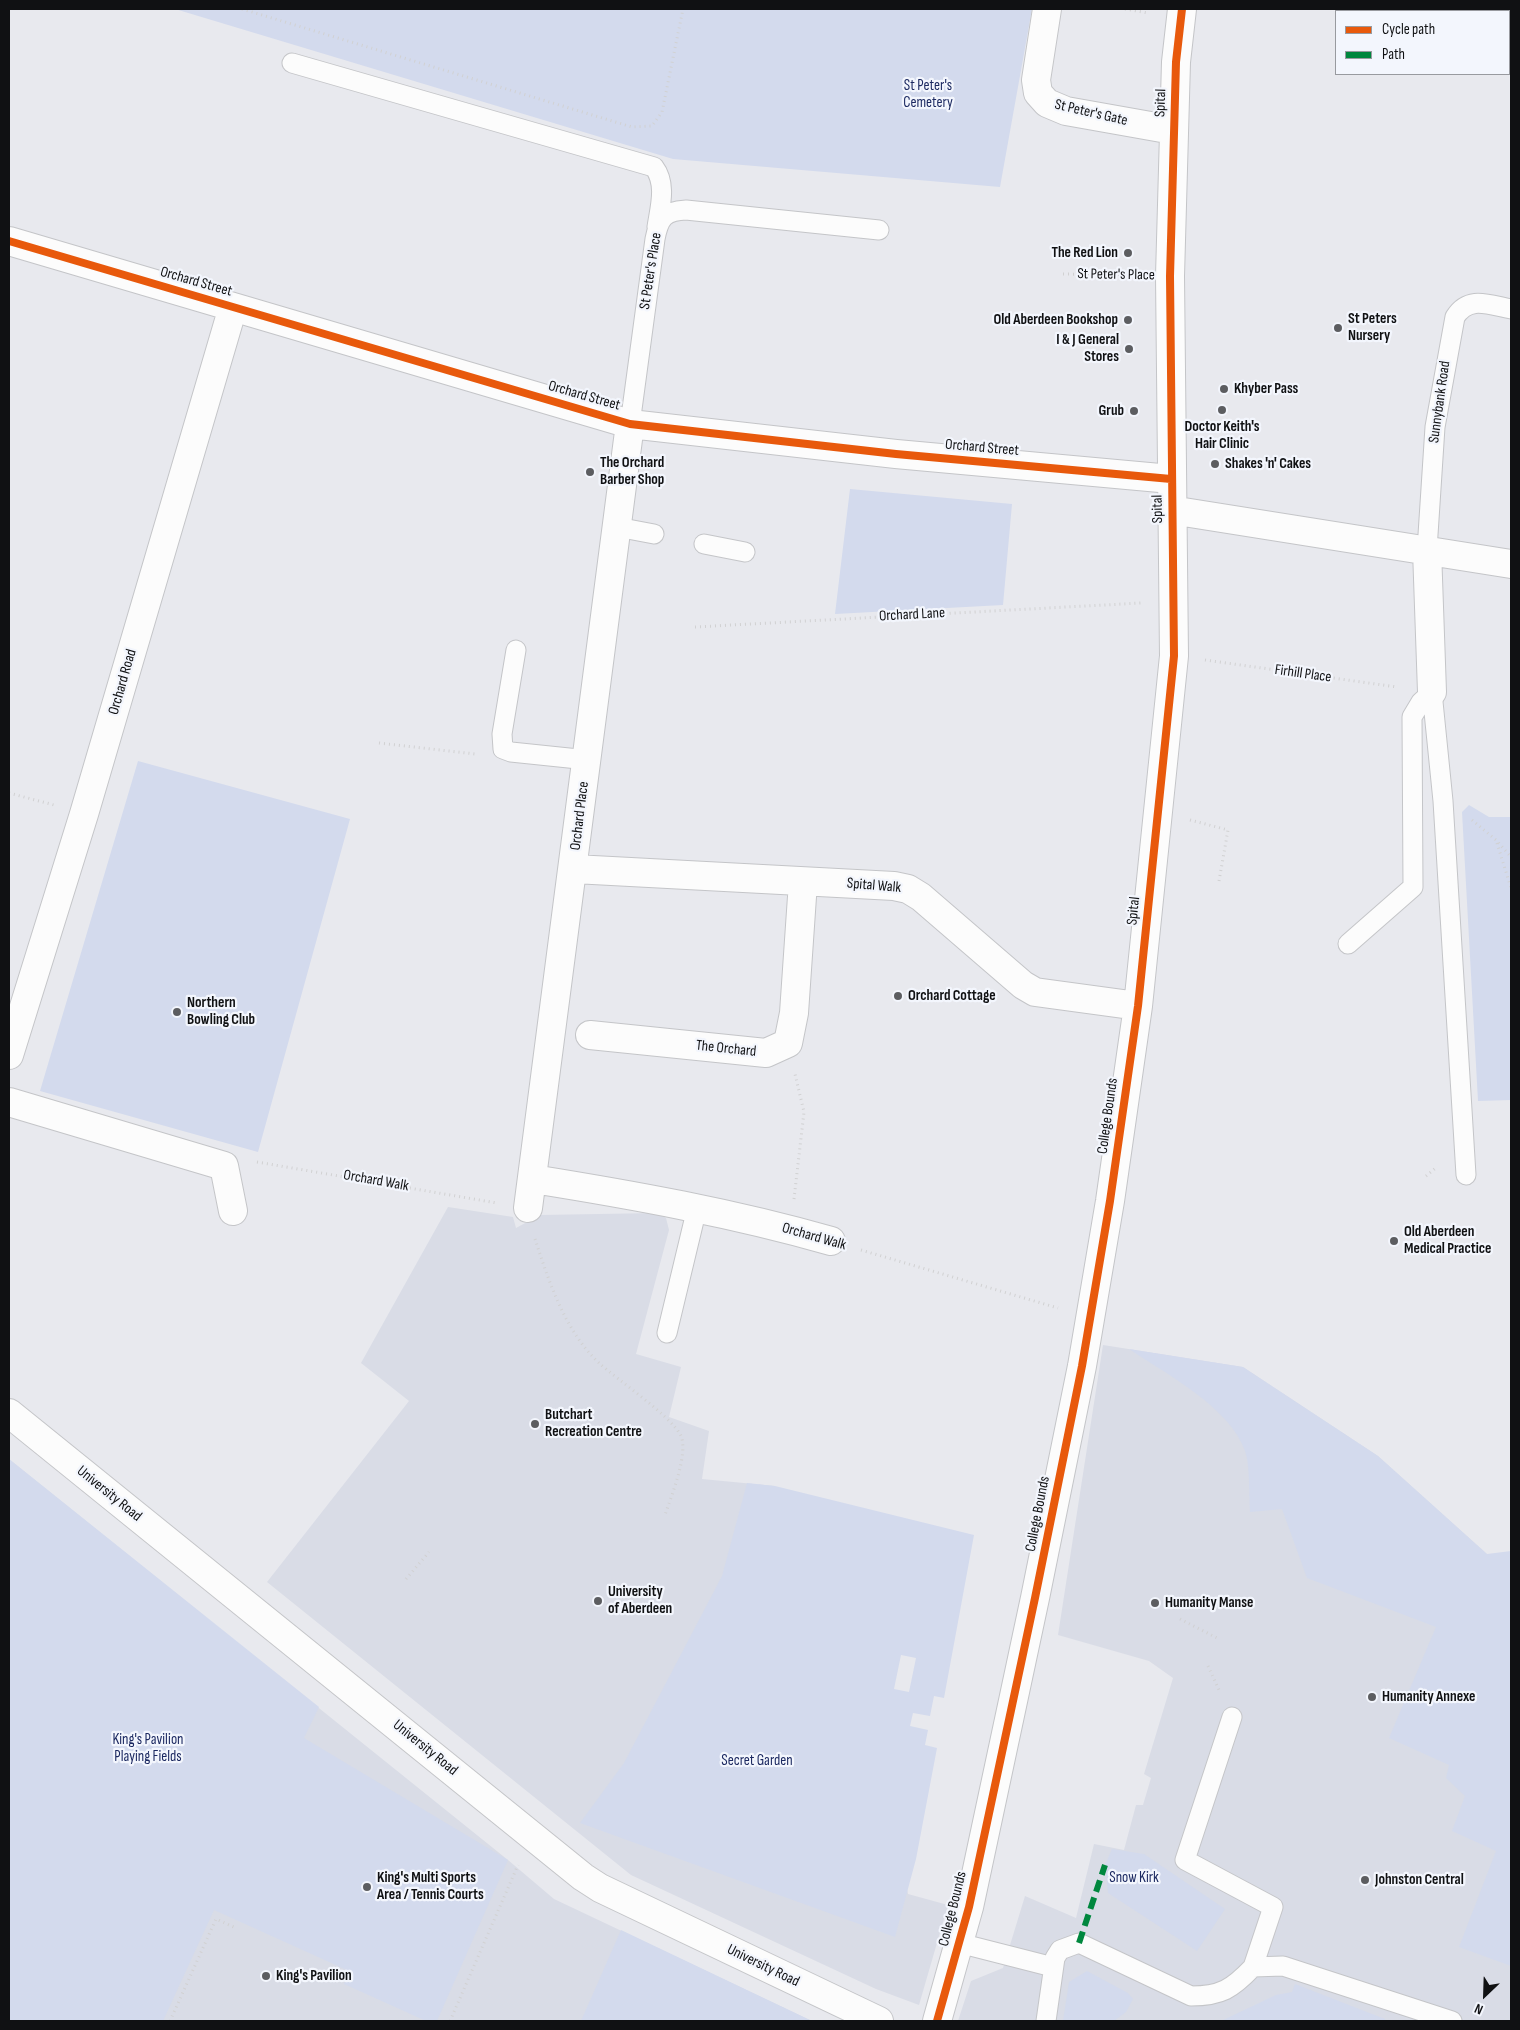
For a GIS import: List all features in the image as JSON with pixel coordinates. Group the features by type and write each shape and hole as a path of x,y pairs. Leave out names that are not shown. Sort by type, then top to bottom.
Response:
{"street":[{"name":"St Peter's Gate","path":"1048,9 1036,80 1038,93 1046,103 1066,111 1173,130"},
{"name":"Spital","path":"1138,1006 1174,656 1175,603 1171,480 1170,276 1176,62 1182,9"},
{"name":"Orchard Street","path":"9,241 630,424 896,454 1171,480"},
{"name":"Orchard Road","path":"10,1047 84,814 233,307"},
{"name":"Orchard Place","path":"528,1208 574,869 630,424"},
{"path":"1172,510 1511,564"},
{"name":"Sunnybank Road","path":"1427,550 1432,692"},
{"name":"Spital Walk","path":"574,869 894,886 908,890 921,897 1022,984 1035,992 1138,1006"},
{"path":"788,1044 794,1013 803,882"},
{"name":"College Bounds","path":"937,2021 959,1943 1033,1608 1090,1318 1110,1201 1138,1006"},
{"name":"The Orchard","path":"590,1035 766,1053 788,1044"},
{"path":"9,1102 224,1166 233,1211"},
{"name":"Orchard Walk","path":"533,1179 636,1195 790,1229 831,1241"},
{"name":"University Road","path":"9,1414 583,1877 600,1888 879,2021"}],"lane":[{"path":"292,63 654,167 661,176 662,187 657,227"},
{"name":"St Peter's Place","path":"630,424 657,227 663,217 672,210 686,210 879,230"},
{"name":"Sunnybank Road","path":"1427,550 1435,427 1455,317 1461,308 1468,303 1511,309"},
{"path":"618,527 654,534"},
{"path":"704,544 745,552"},
{"path":"516,650 502,734 503,749 511,752 588,760"},
{"path":"1348,944 1413,887 1412,717 1421,702 1432,692"},
{"path":"1432,692 1443,801 1466,1175"},
{"path":"667,1333 697,1208"},
{"path":"1046,2021 1055,1958 1060,1950 1079,1944 1191,1996 1211,1996 1236,1985 1253,1968 1273,1907 1185,1860 1232,1718"},
{"path":"959,1943 1054,1967"},
{"path":"1253,1968 1282,1966 1452,2021"}],"path":[{"path":"242,9 632,127 644,128 652,126 662,112 683,9"},
{"path":"379,743 490,755 497,754 503,749"},
{"path":"9,793 84,814"},
{"path":"1158,811 1228,830 1219,881"},
{"path":"1469,818 1496,840 1511,857"},
{"path":"1496,840 1511,888"},
{"path":"788,1044 804,1112 790,1229"},
{"path":"528,1208 530,1225 551,1289 580,1341 598,1362 681,1434 684,1449 665,1515"},
{"path":"406,1579 429,1552"},
{"path":"1180,1619 1219,1639"},
{"path":"450,2021 532,1835"},
{"path":"170,2021 216,1919 236,1928"},
{"path":"331,1970 347,1977"}],"shaded area":[{"name":"University of Aberdeen","path":"448,1207 513,1217 516,1228 540,1215 657,1213 666,1218 669,1230 636,1354 681,1367 669,1417 709,1431 702,1479 775,1486 882,1735 908,1894 948,1905 919,2005 876,1989 631,1875 267,1582 409,1401 361,1363"},
{"path":"1103,1345 1243,1367 1378,1456 1487,1554 1511,1582 1511,2021 958,2021 971,1981 1003,1968 1025,1896 1076,1918 1094,1844 1124,1850 1136,1805 1143,1805 1151,1778 1144,1774 1173,1678 1149,1661 1058,1635"},
{"path":"9,1459 554,1899 812,2021 9,2021"}],"green space":[{"name":"St Peter's Cemetery","path":"175,9 1032,9 1000,187 673,159"},
{"path":"850,489 1012,504 1003,605 835,614"},
{"path":"138,761 350,819 258,1152 40,1091"},
{"path":"1469,805 1489,817 1511,817 1511,1100 1478,1101 1462,812"},
{"path":"1129,1349 1243,1367 1378,1456 1487,1554 1511,1551 1511,1966 1459,1947 1496,1851 1452,1831 1465,1796 1446,1778 1449,1765 1389,1738 1436,1627 1307,1578 1282,1509 1250,1512 1247,1457 1237,1435 1226,1420 1195,1393"},
{"name":"King's Pavilion Playing Fields","path":"9,1459 319,1707 304,1738 508,1860 437,2021 426,2021 344,1984 349,1971 214,1910 163,2021 9,2021"},
{"name":"Secret Garden","path":"747,1483 775,1486 974,1535 944,1698 934,1696 930,1716 913,1713 910,1726 928,1730 925,1745 937,1748 916,1859 895,1937 580,1823 624,1763 722,1576","holes":["901,1655 916,1658 909,1692 894,1689"]},
{"name":"Snow Kirk","path":"1112,1849 1144,1854 1225,1909 1197,1951 1108,1893 1105,1865"},
{"path":"621,1930 812,2021 581,2021"},
{"path":"1087,1971 1128,1993 1133,1999 1126,2012 1114,2021 1063,2021 1069,1982"},
{"path":"1295,1984 1385,2019 1385,2021 1221,2021 1276,1995 1292,1992"}],"marked path":[{"path":"1079,1943 1105,1865"}],"cycle path":[{"path":"937,2021 969,1907 1082,1366 1110,1201 1138,1006 1174,656 1170,276 1176,62 1182,9"},
{"path":"9,241 630,424 896,454 1171,479"}],"place":[{"name":"The Red Lion","path":"1128,253"},
{"name":"Old Aberdeen Bookshop","path":"1128,320"},
{"name":"St Peters Nursery","path":"1338,328"},
{"name":"I & J General Stores","path":"1129,349"},
{"name":"Khyber Pass","path":"1224,389"},
{"name":"Doctor Keith's Hair Clinic","path":"1222,410"},
{"name":"Grub","path":"1134,411"},
{"name":"Shakes 'n' Cakes","path":"1215,464"},
{"name":"The Orchard Barber Shop","path":"590,472"},
{"name":"Orchard Cottage","path":"898,996"},
{"name":"Northern Bowling Club","path":"177,1012"},
{"name":"Old Aberdeen Medical Practice","path":"1394,1241"},
{"name":"Butchart Recreation Centre","path":"535,1424"},
{"name":"University of Aberdeen","path":"598,1601"},
{"name":"Humanity Manse","path":"1155,1603"},
{"name":"Humanity Annexe","path":"1372,1697"},
{"name":"Johnston Central","path":"1365,1880"},
{"name":"King's Multi Sports Area / Tennis Courts","path":"367,1887"},
{"name":"King's Pavilion","path":"266,1976"}]}
